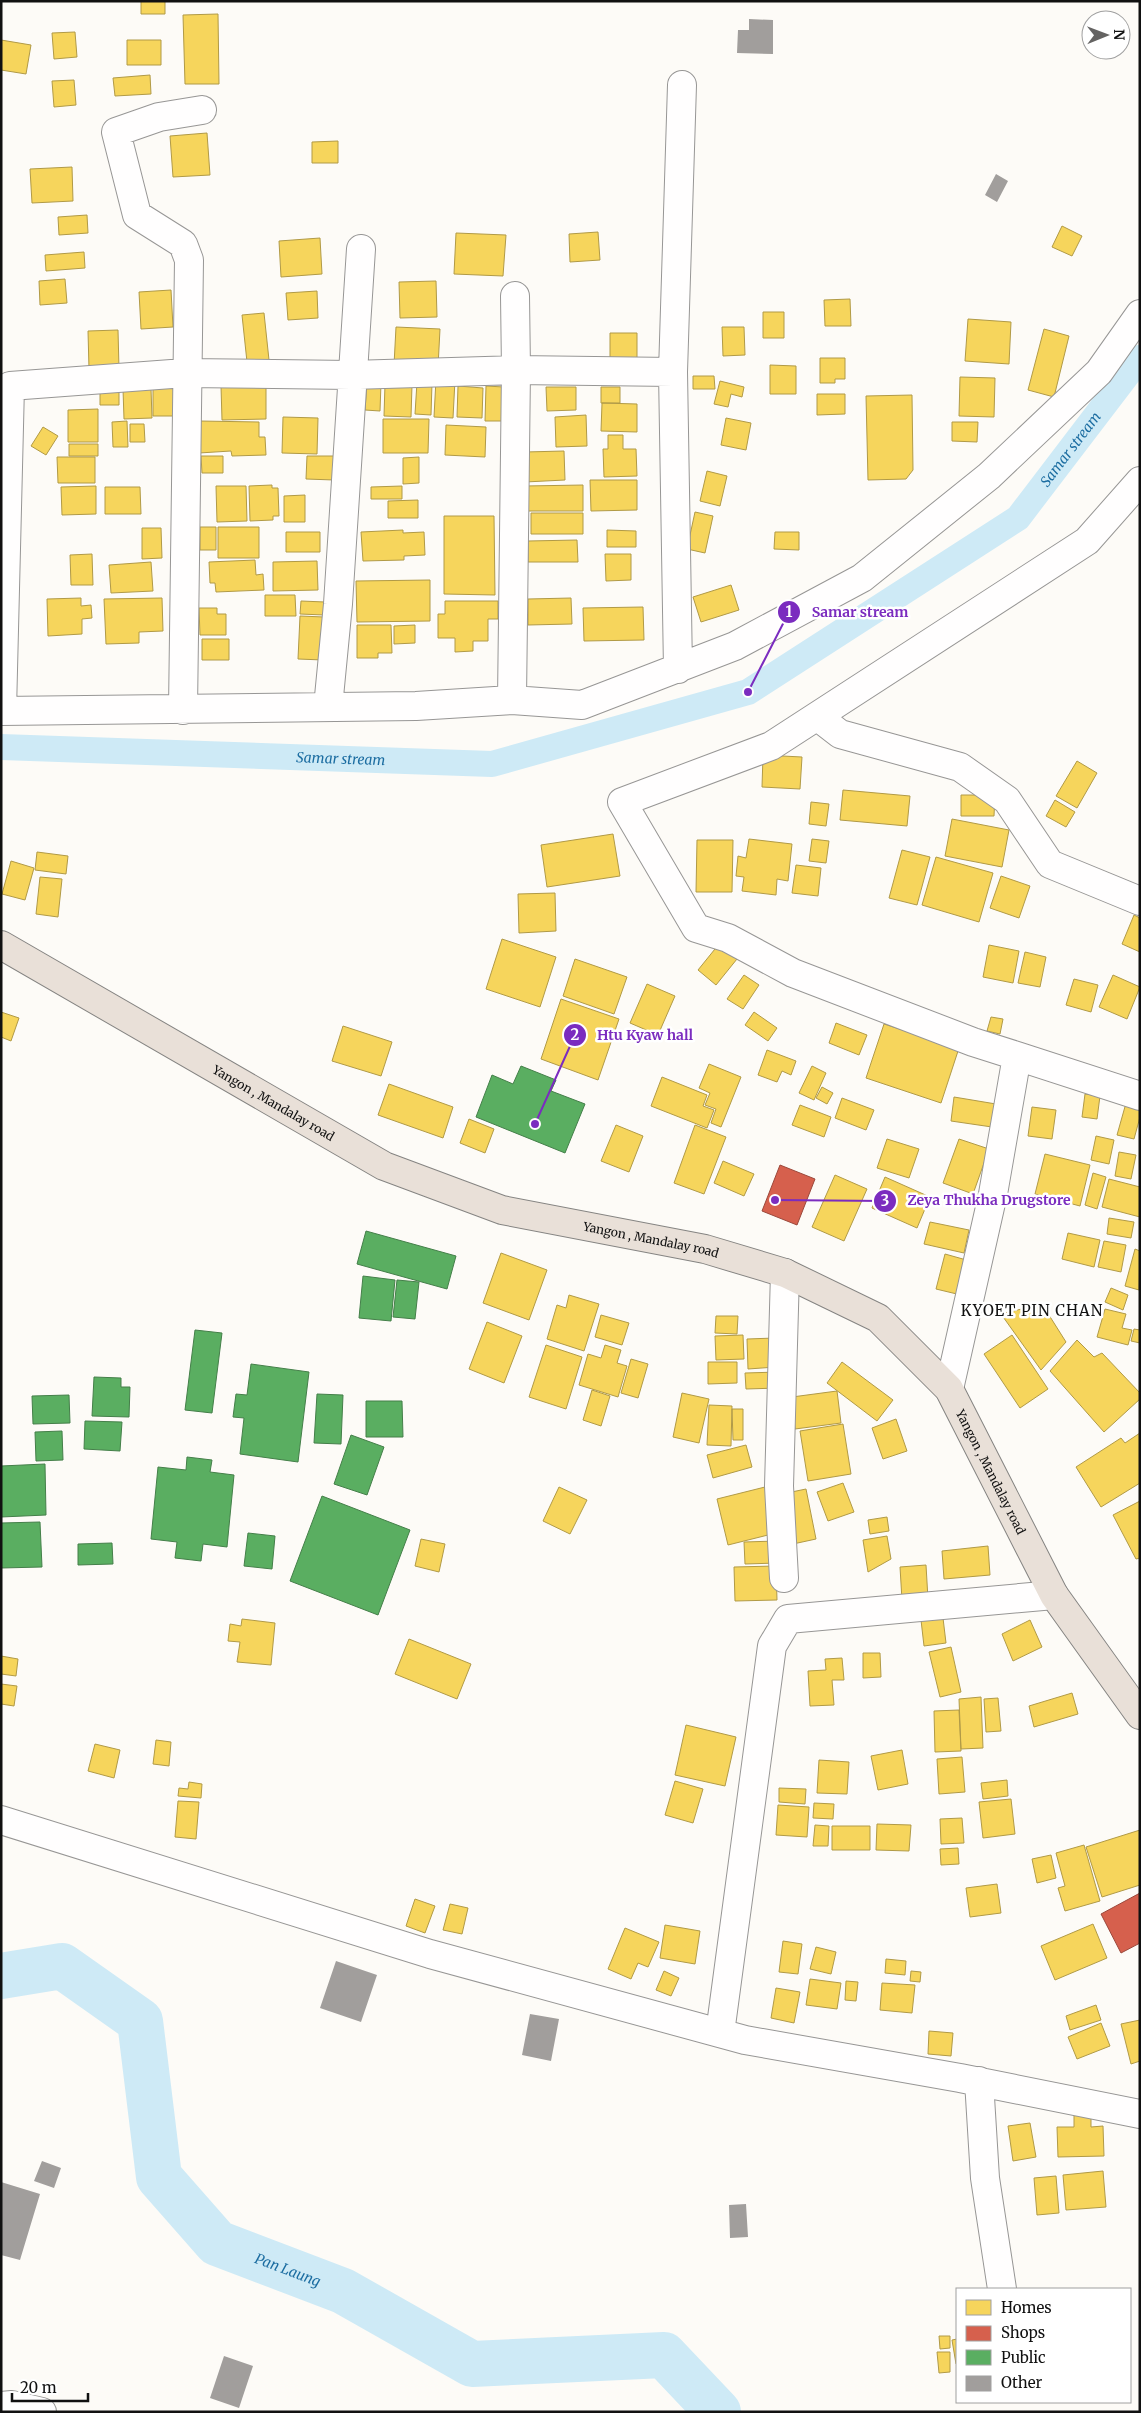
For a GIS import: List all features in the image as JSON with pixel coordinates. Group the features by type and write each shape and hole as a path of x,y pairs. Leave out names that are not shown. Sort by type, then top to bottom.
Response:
{"highway":[{"name":"Yangon , Mandalay road","path":"1,945 384,1166 502,1210 705,1249 785,1272 878,1318 949,1389 1054,1595 1140,1715"}],"street":[{"path":"678,669 674,372 682,85"},
{"path":"183,710 188,260 183,244 137,215 116,132 159,117 202,110"},
{"path":"328,707 338,604 351,375 361,249"},
{"path":"512,700 516,370 515,296"},
{"path":"674,372 516,370 351,375 186,373 10,386 2,711 416,706 512,700 582,705 735,646 862,578 988,476 1099,372 1140,314"},
{"path":"1140,481 1087,541 818,717 771,746 622,802 696,928 728,938 793,973 973,1042 1140,1096"},
{"path":"818,717 840,734 960,767 1007,800 1050,864 1140,901"},
{"path":"949,1389 993,1194 1017,1056"},
{"path":"784,1578 779,1486 785,1272"},
{"path":"720,2033 772,1646 788,1619 1054,1595"},
{"path":"1,1820 430,1954 745,2040 979,2081 1140,2114"},
{"path":"979,2081 984,2178 1002,2288"},
{"path":"1,2406 12,2405 42,2412"}],"building: Homes":[{"path":"141,1 165,1 165,14 141,14"},
{"path":"218,14 219,84 185,84 183,15"},
{"path":"75,32 77,57 54,59 52,33"},
{"path":"1,40 31,45 26,74 1,70"},
{"path":"127,40 161,40 161,65 127,65"},
{"path":"150,75 151,94 115,96 113,78"},
{"path":"74,80 76,105 54,107 52,81"},
{"path":"207,133 210,175 173,177 170,136"},
{"path":"338,141 338,163 312,163 312,142"},
{"path":"72,167 73,201 32,203 30,169"},
{"path":"87,215 88,233 59,235 58,217"},
{"path":"1062,226 1082,236 1072,256 1052,247"},
{"path":"598,232 600,260 570,262 569,234"},
{"path":"456,233 506,235 503,276 454,274"},
{"path":"320,238 322,274 281,277 279,241"},
{"path":"84,252 85,268 46,271 45,255"},
{"path":"65,279 67,303 40,305 39,281"},
{"path":"436,281 437,317 400,318 399,282"},
{"path":"171,290 173,327 141,329 139,292"},
{"path":"317,291 318,318 288,320 286,293"},
{"path":"850,299 851,326 825,326 824,300"},
{"path":"763,312 784,312 784,338 763,338"},
{"path":"264,313 269,360 247,362 242,315"},
{"path":"968,319 1011,322 1009,364 965,361"},
{"path":"396,327 440,329 438,367 394,365"},
{"path":"722,327 744,327 745,355 723,356"},
{"path":"1044,329 1069,336 1054,397 1028,390"},
{"path":"118,330 119,369 89,369 88,331"},
{"path":"610,333 637,333 637,362 610,362"},
{"path":"820,358 845,358 845,379 835,379 835,383 820,383"},
{"path":"770,365 796,366 796,394 770,394"},
{"path":"693,376 714,376 715,389 693,389"},
{"path":"960,377 995,378 994,417 959,416"},
{"path":"436,379 455,380 453,418 434,417"},
{"path":"720,381 744,387 742,397 731,394 728,407 714,404"},
{"path":"417,382 432,383 431,415 415,414"},
{"path":"119,383 119,405 100,405 100,384"},
{"path":"367,383 381,383 380,411 365,410"},
{"path":"385,384 412,385 411,417 384,416"},
{"path":"221,386 266,386 266,419 222,420"},
{"path":"458,386 483,388 482,418 457,417"},
{"path":"486,386 504,387 502,421 485,421"},
{"path":"546,387 576,387 576,410 547,411"},
{"path":"601,387 620,387 620,403 601,403"},
{"path":"153,388 179,388 179,416 153,416"},
{"path":"123,389 151,389 152,418 124,419"},
{"path":"817,394 845,394 845,414 817,415"},
{"path":"912,395 913,470 906,479 868,480 866,396"},
{"path":"602,403 637,404 637,432 601,431"},
{"path":"98,409 98,442 68,442 68,410"},
{"path":"586,415 587,446 556,447 555,417"},
{"path":"283,417 318,418 317,454 282,453"},
{"path":"726,418 751,423 746,450 721,445"},
{"path":"383,419 429,419 428,453 383,453"},
{"path":"127,421 128,447 113,447 112,422"},
{"path":"199,421 259,422 259,437 265,437 266,455 232,456 231,451 199,453"},
{"path":"952,422 978,422 977,442 952,441"},
{"path":"130,424 144,424 145,442 130,442"},
{"path":"446,425 486,427 485,457 445,455"},
{"path":"43,427 58,436 46,455 31,446"},
{"path":"608,435 623,435 623,449 636,449 637,476 604,477 603,449 608,449"},
{"path":"69,444 98,444 98,456 69,456"},
{"path":"564,451 565,480 525,482 525,452"},
{"path":"201,456 223,456 223,473 202,473"},
{"path":"307,456 335,456 334,480 306,479"},
{"path":"57,457 95,457 95,483 58,483"},
{"path":"419,457 419,483 403,484 403,458"},
{"path":"707,471 727,476 720,506 700,501"},
{"path":"590,480 637,480 637,510 591,511"},
{"path":"272,485 272,488 278,488 279,516 273,516 273,520 250,521 249,486"},
{"path":"583,485 583,511 525,511 525,486"},
{"path":"96,486 96,514 62,515 61,487"},
{"path":"216,486 246,486 247,521 217,522"},
{"path":"402,486 402,499 371,499 371,487"},
{"path":"105,487 140,487 141,514 105,514"},
{"path":"305,495 305,522 284,522 284,496"},
{"path":"418,500 418,518 388,518 388,501"},
{"path":"695,512 713,516 705,553 687,549"},
{"path":"531,513 583,513 583,534 531,534"},
{"path":"444,516 494,516 495,595 444,594"},
{"path":"200,527 216,527 216,550 200,550"},
{"path":"218,527 259,527 259,558 218,558"},
{"path":"142,528 161,528 162,558 142,559"},
{"path":"403,530 403,533 424,532 425,555 404,556 404,560 363,561 361,532"},
{"path":"607,530 636,531 636,547 607,547"},
{"path":"286,532 320,532 320,552 286,552"},
{"path":"775,532 799,532 799,550 774,549"},
{"path":"577,540 578,562 528,562 528,541"},
{"path":"92,554 93,585 71,585 70,555"},
{"path":"605,554 631,554 631,580 606,581"},
{"path":"255,560 256,575 263,574 264,590 216,592 215,583 210,583 209,562"},
{"path":"317,561 318,590 273,591 273,562"},
{"path":"151,562 153,591 111,593 109,565"},
{"path":"430,580 430,621 357,622 356,581"},
{"path":"731,585 739,610 701,622 693,597"},
{"path":"265,595 295,595 296,616 265,616"},
{"path":"81,598 81,606 91,605 92,618 82,619 82,634 48,636 47,599"},
{"path":"162,598 163,631 139,632 139,643 106,644 104,599"},
{"path":"571,598 572,624 528,625 528,599"},
{"path":"301,601 325,602 324,615 300,614"},
{"path":"445,601 498,601 498,619 488,619 488,641 473,641 473,651 455,652 455,638 438,638 438,614 445,614"},
{"path":"643,607 644,640 584,641 583,608"},
{"path":"199,608 217,608 217,614 226,614 226,635 200,635"},
{"path":"300,616 324,617 323,660 298,659"},
{"path":"357,625 391,625 392,653 378,653 378,658 357,658"},
{"path":"415,625 415,643 394,644 394,626"},
{"path":"202,639 229,639 229,660 202,660"},
{"path":"763,755 802,757 800,789 762,787"},
{"path":"1077,761 1097,773 1077,808 1056,796"},
{"path":"843,790 910,796 907,826 840,820"},
{"path":"961,795 995,795 994,816 961,816"},
{"path":"1055,800 1075,812 1066,827 1046,816"},
{"path":"811,802 829,804 826,826 809,824"},
{"path":"952,819 1009,830 1002,867 945,856"},
{"path":"613,834 620,876 547,887 541,845"},
{"path":"749,839 792,844 788,881 777,879 776,895 742,891 744,877 736,876 738,856 746,858"},
{"path":"812,839 829,841 826,863 809,861"},
{"path":"697,840 733,840 732,892 696,892"},
{"path":"902,850 930,857 917,905 889,898"},
{"path":"37,852 68,856 66,874 35,870"},
{"path":"936,857 993,873 979,922 922,905"},
{"path":"11,861 34,868 25,900 2,894"},
{"path":"796,865 821,868 818,896 792,893"},
{"path":"1001,876 1030,886 1019,918 990,908"},
{"path":"40,877 62,879 58,917 36,914"},
{"path":"555,893 556,931 519,933 518,894"},
{"path":"1134,915 1140,918 1140,952 1122,944"},
{"path":"502,939 556,957 540,1007 486,989"},
{"path":"719,944 737,959 716,985 698,970"},
{"path":"989,945 1019,951 1013,983 983,977"},
{"path":"1025,952 1046,957 1040,987 1018,983"},
{"path":"575,959 627,977 614,1014 563,996"},
{"path":"744,975 759,985 743,1009 727,999"},
{"path":"1113,975 1140,987 1127,1019 1099,1007"},
{"path":"1074,979 1098,985 1091,1012 1066,1005"},
{"path":"647,984 675,996 658,1035 630,1023"},
{"path":"561,999 619,1019 598,1080 541,1059"},
{"path":"1,1012 19,1018 11,1041 1,1037"},
{"path":"754,1012 777,1028 768,1041 745,1025"},
{"path":"991,1017 1003,1019 1000,1034 987,1031"},
{"path":"836,1023 867,1035 859,1055 829,1043"},
{"path":"884,1024 959,1048 941,1103 866,1078"},
{"path":"343,1026 392,1042 381,1076 332,1061"},
{"path":"767,1050 796,1061 791,1075 782,1071 777,1082 758,1075"},
{"path":"709,1064 741,1077 721,1127 711,1123 716,1109 705,1105 710,1093 699,1088"},
{"path":"812,1066 826,1073 814,1100 799,1093"},
{"path":"662,1077 707,1095 703,1106 714,1110 707,1128 651,1106"},
{"path":"389,1084 453,1107 443,1138 378,1115"},
{"path":"822,1087 833,1093 827,1104 816,1098"},
{"path":"1085,1094 1100,1096 1097,1119 1082,1117"},
{"path":"954,1097 996,1104 992,1127 951,1121"},
{"path":"842,1098 874,1110 866,1130 835,1118"},
{"path":"1126,1103 1140,1107 1140,1117 1134,1139 1117,1135"},
{"path":"800,1105 831,1117 824,1137 792,1125"},
{"path":"1032,1107 1056,1110 1052,1139 1028,1136"},
{"path":"469,1119 494,1129 485,1153 460,1143"},
{"path":"616,1125 643,1136 629,1172 601,1161"},
{"path":"695,1125 726,1137 704,1194 674,1183"},
{"path":"1096,1136 1114,1140 1109,1164 1091,1160"},
{"path":"887,1139 919,1149 909,1178 877,1168"},
{"path":"959,1139 989,1149 973,1194 943,1183"},
{"path":"1119,1152 1136,1155 1131,1179 1115,1176"},
{"path":"1045,1154 1090,1165 1080,1206 1035,1194"},
{"path":"723,1161 754,1174 744,1196 714,1183"},
{"path":"1093,1173 1106,1177 1097,1209 1085,1205"},
{"path":"835,1175 867,1189 844,1241 812,1227"},
{"path":"885,1177 930,1197 917,1228 872,1208"},
{"path":"1109,1179 1140,1187 1140,1217 1102,1207"},
{"path":"1109,1218 1134,1222 1131,1238 1107,1234"},
{"path":"930,1222 969,1230 964,1253 924,1244"},
{"path":"1068,1233 1100,1240 1094,1267 1062,1259"},
{"path":"1104,1241 1126,1245 1121,1272 1098,1267"},
{"path":"1135,1249 1140,1251 1139,1290 1125,1286"},
{"path":"501,1253 547,1270 529,1320 483,1303"},
{"path":"945,1254 970,1261 961,1295 936,1289"},
{"path":"1111,1288 1128,1295 1123,1310 1105,1302"},
{"path":"569,1295 599,1304 584,1351 547,1339 557,1305 566,1308"},
{"path":"1042,1304 1066,1342 1041,1370 1001,1314"},
{"path":"1105,1309 1126,1314 1122,1328 1132,1330 1128,1345 1097,1337"},
{"path":"601,1315 629,1323 622,1345 595,1337"},
{"path":"716,1316 738,1316 737,1334 715,1333"},
{"path":"487,1322 522,1336 504,1383 469,1369"},
{"path":"1134,1329 1140,1330 1140,1343 1131,1341"},
{"path":"743,1335 744,1359 716,1360 715,1336"},
{"path":"1012,1335 1048,1389 1020,1408 984,1354"},
{"path":"775,1338 776,1367 748,1369 747,1339"},
{"path":"1077,1340 1094,1357 1102,1353 1140,1393 1140,1399 1104,1432 1050,1371"},
{"path":"546,1345 582,1357 566,1409 529,1397"},
{"path":"605,1345 621,1350 617,1363 627,1366 618,1397 579,1385 588,1354 601,1358"},
{"path":"631,1359 648,1364 638,1398 621,1393"},
{"path":"708,1362 737,1362 737,1383 708,1384"},
{"path":"842,1362 893,1400 877,1421 827,1383"},
{"path":"779,1372 779,1388 746,1389 745,1373"},
{"path":"592,1390 610,1396 601,1426 583,1420"},
{"path":"837,1391 841,1423 795,1429 792,1397"},
{"path":"682,1393 709,1399 699,1443 673,1437"},
{"path":"709,1405 732,1406 731,1446 707,1445"},
{"path":"732,1409 743,1409 743,1440 733,1440"},
{"path":"896,1419 907,1451 883,1459 872,1428"},
{"path":"843,1424 851,1474 808,1481 800,1431"},
{"path":"1140,1433 1140,1483 1101,1507 1076,1467 1121,1438 1125,1443"},
{"path":"746,1445 752,1467 713,1478 707,1455"},
{"path":"843,1483 854,1512 828,1521 817,1492"},
{"path":"559,1487 587,1500 570,1534 543,1521"},
{"path":"765,1487 776,1533 728,1545 717,1499"},
{"path":"806,1489 816,1539 793,1544 782,1494"},
{"path":"1140,1501 1140,1558 1136,1559 1113,1515"},
{"path":"887,1517 889,1531 870,1534 868,1520"},
{"path":"887,1536 891,1559 868,1572 863,1540"},
{"path":"421,1539 445,1544 439,1572 415,1566"},
{"path":"777,1541 778,1563 745,1564 744,1542"},
{"path":"988,1546 990,1575 944,1579 942,1551"},
{"path":"926,1565 928,1599 902,1600 900,1567"},
{"path":"776,1566 777,1600 735,1601 734,1567"},
{"path":"943,1618 946,1643 924,1646 921,1620"},
{"path":"242,1619 275,1623 271,1665 237,1662 240,1642 228,1641 230,1624 241,1626"},
{"path":"1030,1620 1042,1647 1013,1661 1002,1634"},
{"path":"409,1639 471,1664 457,1699 395,1674"},
{"path":"951,1647 961,1692 940,1697 929,1652"},
{"path":"863,1653 880,1653 881,1677 863,1678"},
{"path":"1,1656 18,1659 16,1676 1,1674"},
{"path":"842,1658 844,1680 832,1680 834,1705 810,1706 808,1671 826,1670 825,1659"},
{"path":"1,1684 17,1686 14,1706 1,1704"},
{"path":"1072,1693 1078,1714 1034,1727 1029,1706"},
{"path":"981,1697 983,1748 961,1749 959,1699"},
{"path":"998,1698 1001,1731 986,1732 984,1699"},
{"path":"959,1710 961,1751 935,1752 934,1711"},
{"path":"686,1725 736,1737 725,1786 675,1775"},
{"path":"156,1740 171,1742 169,1766 153,1764"},
{"path":"95,1744 120,1750 114,1778 88,1771"},
{"path":"902,1750 908,1784 878,1790 871,1756"},
{"path":"962,1757 965,1792 939,1794 937,1759"},
{"path":"819,1760 849,1762 847,1794 817,1793"},
{"path":"1007,1780 1008,1796 983,1799 981,1783"},
{"path":"675,1781 703,1789 693,1823 665,1815"},
{"path":"189,1782 202,1784 201,1798 178,1796 179,1788 188,1789"},
{"path":"779,1788 806,1789 805,1804 779,1802"},
{"path":"1011,1799 1015,1834 983,1838 979,1802"},
{"path":"178,1801 199,1802 196,1839 175,1837"},
{"path":"814,1803 834,1804 833,1819 813,1818"},
{"path":"778,1805 809,1807 807,1837 776,1835"},
{"path":"962,1818 964,1843 941,1844 940,1819"},
{"path":"877,1824 911,1825 909,1851 876,1850"},
{"path":"815,1825 829,1826 828,1846 813,1846"},
{"path":"832,1826 870,1826 870,1850 832,1850"},
{"path":"1140,1830 1140,1885 1102,1897 1086,1847"},
{"path":"1084,1845 1100,1901 1065,1911 1058,1888 1065,1886 1056,1853"},
{"path":"958,1848 959,1864 941,1865 940,1849"},
{"path":"1051,1855 1056,1878 1037,1883 1032,1859"},
{"path":"997,1884 1001,1913 970,1917 966,1888"},
{"path":"415,1899 435,1906 425,1933 406,1926"},
{"path":"450,1904 468,1908 462,1934 443,1930"},
{"path":"1093,1924 1107,1958 1055,1980 1041,1946"},
{"path":"665,1925 700,1931 695,1964 660,1958"},
{"path":"625,1928 659,1942 648,1967 638,1963 631,1979 608,1969"},
{"path":"783,1941 802,1944 798,1974 779,1972"},
{"path":"816,1947 836,1952 831,1974 810,1969"},
{"path":"886,1959 906,1961 905,1975 885,1973"},
{"path":"664,1971 679,1978 671,1996 656,1990"},
{"path":"911,1971 921,1972 920,1982 910,1981"},
{"path":"810,1979 841,1983 837,2009 806,2005"},
{"path":"846,1981 858,1982 856,2001 845,2000"},
{"path":"882,1983 915,1985 912,2013 880,2010"},
{"path":"776,1988 800,1992 794,2023 771,2018"},
{"path":"1096,2005 1101,2020 1070,2030 1066,2016"},
{"path":"1140,2020 1140,2061 1131,2064 1121,2024"},
{"path":"1101,2023 1110,2046 1077,2059 1068,2037"},
{"path":"929,2031 953,2033 951,2056 928,2054"},
{"path":"1074,2114 1091,2114 1091,2127 1103,2126 1104,2156 1058,2157 1057,2127 1074,2127"},
{"path":"1030,2123 1036,2157 1013,2161 1008,2126"},
{"path":"1103,2171 1106,2207 1066,2210 1063,2175"},
{"path":"1056,2176 1059,2213 1037,2215 1034,2178"},
{"path":"939,2336 950,2336 950,2348 940,2349"},
{"path":"956,2339 956,2364 952,2340"},
{"path":"937,2352 950,2352 950,2372 939,2373"}],"building: Shops":[{"path":"780,1165 815,1179 797,1225 762,1211"},
{"path":"1140,1893 1140,1943 1121,1953 1101,1914"}],"building: Public":[{"path":"521,1066 556,1080 551,1091 585,1104 565,1153 476,1117 492,1075 513,1084"},
{"path":"366,1231 456,1256 447,1289 357,1264"},
{"path":"363,1276 395,1280 391,1321 359,1318"},
{"path":"397,1280 419,1282 415,1319 393,1317"},
{"path":"195,1330 222,1333 212,1413 185,1410"},
{"path":"251,1364 309,1372 298,1462 240,1454 244,1418 233,1417 236,1394 247,1395"},
{"path":"94,1377 121,1378 121,1387 130,1387 129,1417 92,1416"},
{"path":"317,1394 343,1395 341,1444 314,1443"},
{"path":"69,1395 70,1423 33,1424 32,1396"},
{"path":"366,1401 402,1401 403,1437 366,1437"},
{"path":"85,1421 122,1422 120,1451 84,1449"},
{"path":"62,1431 63,1460 36,1461 35,1432"},
{"path":"351,1435 384,1447 367,1495 334,1484"},
{"path":"187,1457 212,1460 210,1472 234,1475 227,1547 203,1544 201,1561 175,1558 177,1542 151,1539 158,1467 186,1470"},
{"path":"45,1464 46,1515 1,1517 1,1466"},
{"path":"322,1496 410,1530 378,1615 290,1581"},
{"path":"40,1522 42,1567 1,1568 1,1523"},
{"path":"248,1533 275,1536 272,1569 244,1566"},
{"path":"112,1543 113,1564 78,1565 78,1544"}],"building: Other":[{"path":"749,19 773,20 773,54 737,53 738,30 749,30"},
{"path":"996,174 1008,181 997,202 985,195"},
{"path":"336,1961 377,1975 361,2022 320,2008"},
{"path":"530,2014 559,2019 551,2061 522,2055"},
{"path":"42,2161 61,2168 54,2188 34,2181"},
{"path":"1,2182 40,2194 20,2260 1,2255"},
{"path":"746,2204 748,2237 730,2238 729,2205"},
{"path":"224,2356 253,2366 239,2408 210,2398"}],"waterway":[{"name":"Samar stream","path":"1,747 492,764 748,692 1018,518 1140,358"},
{"name":"Pan Laung","path":"1,1976 62,1966 140,2021 159,2177 217,2243 343,2291 472,2364 664,2355 718,2412"}],"place":[{"name":"Samar stream","path":"748,692"},
{"name":"Htu Kyaw hall","path":"535,1124"},
{"name":"Zeya Thukha Drugstore","path":"775,1200"}],"district":[{"name":"KYOET PIN CHAN","path":"1032,1310"}]}
